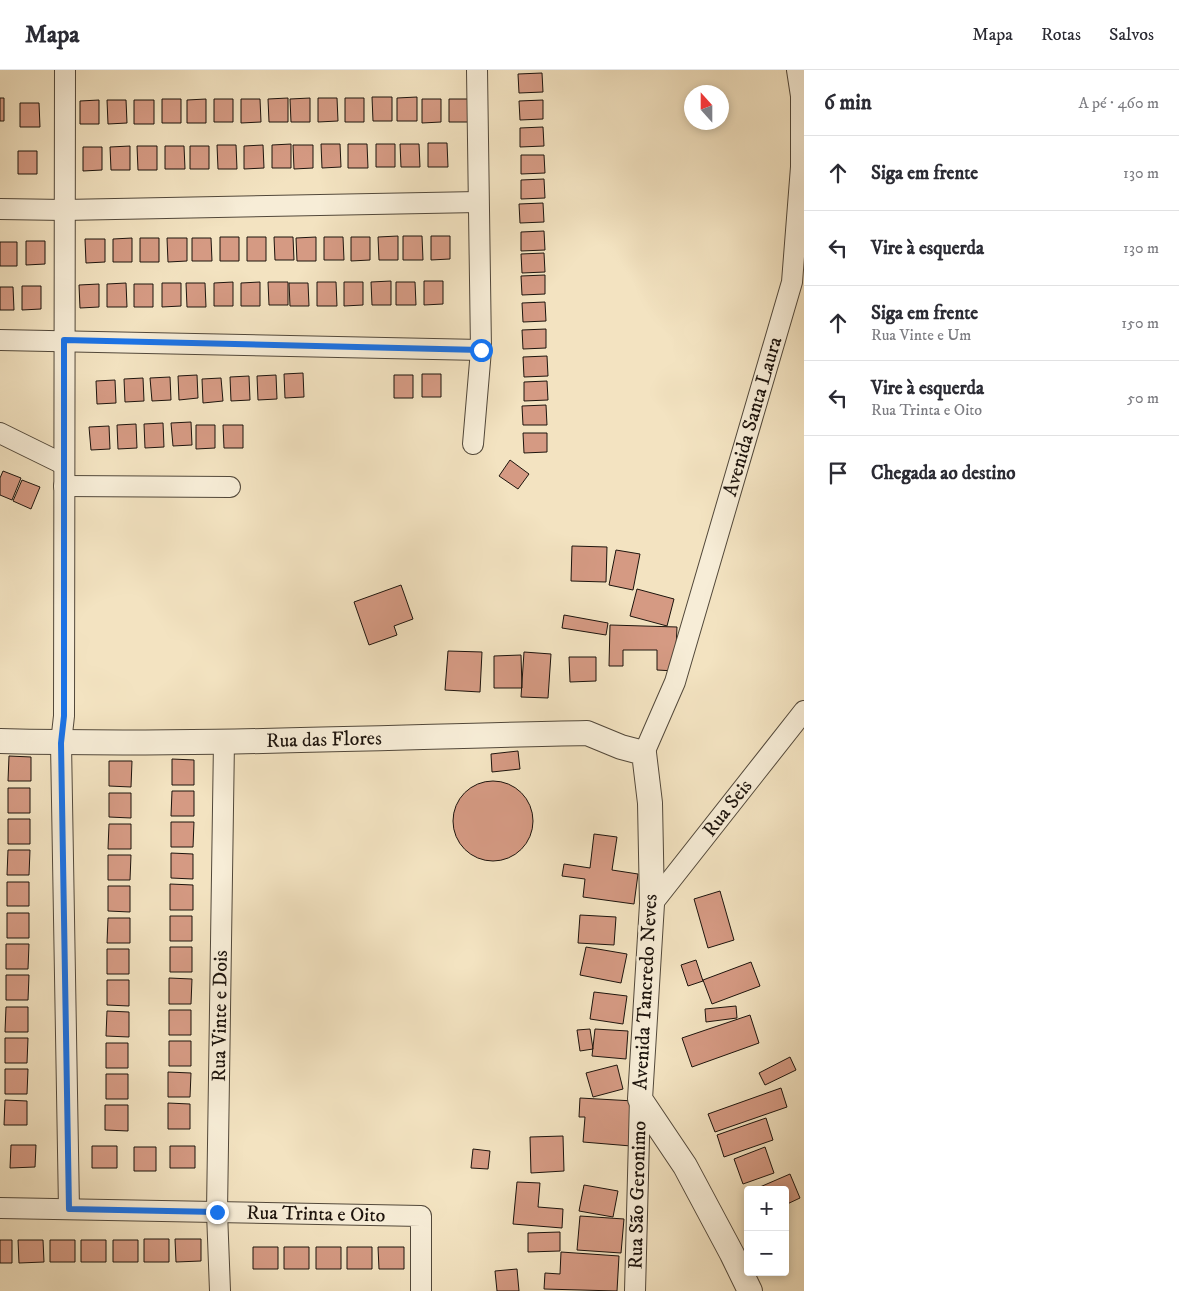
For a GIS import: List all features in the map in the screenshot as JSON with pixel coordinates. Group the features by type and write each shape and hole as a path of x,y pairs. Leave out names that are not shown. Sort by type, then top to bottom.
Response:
{"street":[{"path":"65,70 64,716 61,743 69,1209"},
{"path":"474,444 481,350 477,70"},
{"name":"Avenida Santa Laura","path":"644,753 674,682 792,282 801,166 801,96 797,70"},
{"path":"0,209 64,210 478,202"},
{"path":"0,340 481,350"},
{"path":"0,433 64,464"},
{"path":"64,486 230,487"},
{"name":"Rua Seis","path":"652,904 804,711"},
{"name":"Rua das Flores","path":"0,742 224,741 587,733 621,747 644,753"},
{"name":"Rua Vinte e Dois","path":"220,1291 217,1212 224,741"},
{"name":"Avenida Tancredo Neves","path":"644,753 650,803 652,904 640,1099 685,1166 750,1291"},
{"name":"Rua São Geronimo","path":"635,1291 640,1099"},
{"name":"Rua Trinta e Oito","path":"0,1208 421,1216 421,1291"}],"building":[{"path":"542,73 543,92 519,93 518,74"},
{"path":"372,97 392,97 392,121 373,121"},
{"path":"417,97 417,121 397,121 397,98"},
{"path":"0,98 4,98 4,121 0,121"},
{"path":"288,98 288,122 269,122 268,99"},
{"path":"310,98 310,122 291,122 290,99"},
{"path":"318,98 337,98 338,121 318,122"},
{"path":"345,98 364,98 364,122 345,122"},
{"path":"162,99 181,99 181,123 162,123"},
{"path":"206,99 206,123 187,123 187,100"},
{"path":"214,99 233,99 233,122 214,122"},
{"path":"241,99 260,99 261,122 241,123"},
{"path":"422,99 441,99 441,122 422,123"},
{"path":"449,99 468,99 469,122 449,122"},
{"path":"99,100 99,124 80,124 80,101"},
{"path":"107,100 126,100 127,123 108,124"},
{"path":"134,100 154,100 154,124 134,124"},
{"path":"543,100 543,119 520,120 519,101"},
{"path":"20,103 39,103 40,127 20,127"},
{"path":"543,127 544,146 520,147 520,128"},
{"path":"428,143 447,143 448,167 428,167"},
{"path":"291,144 291,168 272,168 272,145"},
{"path":"321,144 340,144 341,167 322,168"},
{"path":"348,144 367,144 368,168 348,168"},
{"path":"376,144 395,144 395,167 376,167"},
{"path":"400,144 419,144 420,167 401,167"},
{"path":"217,145 236,145 237,169 218,169"},
{"path":"263,145 264,168 244,169 244,146"},
{"path":"293,145 313,145 313,168 294,169"},
{"path":"130,146 130,170 111,170 110,147"},
{"path":"137,146 157,146 157,170 138,170"},
{"path":"165,146 184,146 185,169 165,169"},
{"path":"190,146 209,146 209,169 190,169"},
{"path":"83,147 102,147 102,170 83,171"},
{"path":"18,151 37,151 37,174 18,174"},
{"path":"521,155 544,155 545,173 521,174"},
{"path":"544,179 545,198 521,199 521,180"},
{"path":"543,203 544,222 520,223 519,204"},
{"path":"544,231 545,250 521,251 521,232"},
{"path":"398,236 398,260 379,260 378,237"},
{"path":"403,236 422,236 423,260 403,260"},
{"path":"431,236 450,236 450,259 431,260"},
{"path":"220,237 239,237 239,261 220,261"},
{"path":"247,237 266,237 266,261 247,261"},
{"path":"274,237 293,237 294,260 275,260"},
{"path":"316,237 316,261 297,261 296,238"},
{"path":"324,237 343,237 344,260 324,260"},
{"path":"351,237 370,237 370,260 351,261"},
{"path":"132,238 132,262 113,262 113,239"},
{"path":"140,238 159,238 159,262 140,262"},
{"path":"167,238 187,238 187,261 168,262"},
{"path":"192,238 211,238 212,261 192,261"},
{"path":"85,239 105,239 105,262 86,263"},
{"path":"26,241 45,241 45,264 26,265"},
{"path":"0,242 17,242 17,266 0,266"},
{"path":"544,253 545,272 522,273 521,254"},
{"path":"545,275 545,294 522,295 521,276"},
{"path":"391,281 391,305 372,305 371,282"},
{"path":"424,281 443,281 443,304 424,305"},
{"path":"233,282 233,306 214,306 214,283"},
{"path":"260,282 260,306 241,306 241,283"},
{"path":"268,282 288,282 288,305 269,305"},
{"path":"317,282 336,282 337,306 317,306"},
{"path":"344,282 363,282 363,305 344,306"},
{"path":"396,282 415,282 416,305 396,305"},
{"path":"126,283 127,307 107,307 107,284"},
{"path":"162,283 181,283 181,306 162,307"},
{"path":"186,283 205,283 206,307 187,307"},
{"path":"289,283 308,283 309,306 290,306"},
{"path":"99,284 99,307 80,308 79,285"},
{"path":"134,284 153,284 153,307 134,307"},
{"path":"22,286 41,286 41,309 22,310"},
{"path":"0,287 13,287 14,310 0,310"},
{"path":"545,302 546,321 523,322 522,303"},
{"path":"546,329 546,348 523,349 522,330"},
{"path":"547,356 548,376 524,377 523,357"},
{"path":"303,373 304,397 285,398 284,374"},
{"path":"422,374 441,374 441,397 422,397"},
{"path":"197,375 198,398 179,400 178,376"},
{"path":"276,375 277,399 258,400 257,376"},
{"path":"394,375 413,375 413,398 394,398"},
{"path":"249,376 250,400 231,401 230,377"},
{"path":"170,377 171,400 152,401 150,378"},
{"path":"143,378 144,401 125,402 124,379"},
{"path":"221,378 223,401 203,403 202,379"},
{"path":"115,380 116,403 97,404 96,381"},
{"path":"547,381 548,400 524,401 524,382"},
{"path":"546,405 547,425 523,425 522,406"},
{"path":"191,422 192,445 173,446 171,423"},
{"path":"163,423 164,447 145,448 144,424"},
{"path":"136,424 137,448 118,449 117,425"},
{"path":"196,425 215,425 215,448 196,449"},
{"path":"223,425 243,425 243,448 224,448"},
{"path":"109,426 110,449 91,450 89,427"},
{"path":"523,433 547,433 547,452 524,453"},
{"path":"510,460 529,474 518,489 499,476"},
{"path":"3,471 21,478 12,500 0,495 0,478"},
{"path":"22,480 40,487 31,509 13,501"},
{"path":"572,546 607,547 606,582 571,581"},
{"path":"616,550 640,554 633,590 609,585"},
{"path":"401,585 413,619 394,626 397,635 369,645 354,602"},
{"path":"637,589 674,599 667,626 630,616"},
{"path":"564,615 608,623 606,635 562,628"},
{"path":"610,625 677,627 675,671 657,670 657,650 623,650 623,666 609,666"},
{"path":"448,651 482,652 480,692 445,690"},
{"path":"524,652 551,654 548,698 521,697"},
{"path":"521,655 522,688 494,688 494,656"},
{"path":"569,657 596,657 596,681 570,682"},
{"path":"518,751 520,769 492,772 491,754"},
{"path":"9,756 31,757 31,781 8,781"},
{"path":"172,759 194,760 194,785 172,785"},
{"path":"109,761 132,761 131,787 109,786"},
{"path":"493,781 508,784 521,793 530,806 533,821 530,836 521,849 508,858 493,861 478,858 465,849 456,836 453,821 456,806 465,793 478,784"},
{"path":"8,788 30,788 30,813 8,813"},
{"path":"172,791 194,791 194,816 171,816"},
{"path":"109,793 131,793 131,818 109,817"},
{"path":"8,819 30,819 30,844 8,844"},
{"path":"171,822 194,822 193,847 171,847"},
{"path":"109,824 131,824 131,849 108,849"},
{"path":"594,834 617,837 612,870 638,874 634,904 583,897 585,879 562,876 564,864 590,868"},
{"path":"8,850 30,850 29,875 7,875"},
{"path":"171,853 193,854 193,879 171,878"},
{"path":"108,855 131,855 130,880 108,880"},
{"path":"7,882 29,882 29,906 7,906"},
{"path":"170,884 193,885 193,910 170,910"},
{"path":"108,886 130,886 130,912 108,911"},
{"path":"720,891 734,940 708,948 694,899"},
{"path":"7,913 29,913 29,938 7,938"},
{"path":"580,915 616,917 614,945 578,943"},
{"path":"170,916 192,916 192,941 170,941"},
{"path":"108,918 130,918 130,943 107,943"},
{"path":"6,944 29,944 28,969 6,969"},
{"path":"170,947 192,947 192,972 170,972"},
{"path":"586,947 627,954 621,983 580,975"},
{"path":"107,949 129,949 129,974 107,974"},
{"path":"696,960 703,981 688,986 681,965"},
{"path":"751,962 760,986 712,1004 703,980"},
{"path":"6,975 29,975 28,1000 6,1000"},
{"path":"169,978 192,979 191,1004 169,1004"},
{"path":"107,980 129,980 129,1006 107,1005"},
{"path":"594,992 627,996 623,1024 590,1019"},
{"path":"736,1006 737,1018 706,1022 705,1009"},
{"path":"6,1007 28,1007 28,1032 5,1032"},
{"path":"169,1010 191,1010 191,1035 169,1035"},
{"path":"107,1011 129,1012 129,1037 106,1036"},
{"path":"750,1015 759,1043 692,1067 682,1038"},
{"path":"590,1029 593,1049 580,1051 577,1030"},
{"path":"595,1029 628,1031 626,1059 592,1056"},
{"path":"5,1038 28,1038 27,1063 5,1063"},
{"path":"169,1041 191,1041 191,1066 169,1066"},
{"path":"106,1043 128,1043 128,1068 106,1068"},
{"path":"790,1057 796,1070 765,1085 759,1073"},
{"path":"617,1065 623,1089 593,1097 586,1073"},
{"path":"5,1069 28,1069 27,1094 5,1094"},
{"path":"168,1072 191,1073 190,1097 168,1097"},
{"path":"106,1074 128,1074 128,1099 106,1099"},
{"path":"781,1088 787,1107 715,1132 708,1114"},
{"path":"580,1098 634,1101 631,1146 583,1142 585,1117 579,1117"},
{"path":"5,1100 27,1101 27,1125 4,1125"},
{"path":"168,1103 190,1104 190,1129 168,1129"},
{"path":"105,1105 128,1105 128,1131 105,1130"},
{"path":"766,1118 773,1140 724,1157 717,1135"},
{"path":"563,1136 564,1171 531,1173 530,1137"},
{"path":"11,1145 36,1145 35,1167 10,1168"},
{"path":"92,1146 117,1146 117,1168 92,1168"},
{"path":"170,1146 195,1146 195,1168 170,1168"},
{"path":"134,1147 156,1147 156,1171 134,1171"},
{"path":"765,1147 774,1173 743,1184 734,1159"},
{"path":"473,1149 490,1151 488,1169 471,1168"},
{"path":"790,1174 800,1198 789,1203 789,1186 762,1186"},
{"path":"517,1182 540,1183 538,1207 563,1209 562,1228 513,1224"},
{"path":"584,1185 618,1191 613,1217 579,1211"},
{"path":"580,1216 624,1219 621,1253 577,1250"},
{"path":"560,1232 560,1251 528,1252 528,1233"},
{"path":"144,1239 169,1239 169,1262 144,1262"},
{"path":"175,1239 201,1239 201,1261 176,1262"},
{"path":"0,1240 12,1240 12,1263 0,1263"},
{"path":"18,1240 43,1240 44,1262 19,1263"},
{"path":"50,1240 75,1240 75,1262 50,1262"},
{"path":"81,1240 106,1240 106,1262 81,1262"},
{"path":"113,1240 138,1240 138,1262 113,1262"},
{"path":"253,1247 278,1247 278,1269 253,1269"},
{"path":"284,1247 309,1247 309,1269 284,1269"},
{"path":"316,1247 341,1247 341,1269 316,1269"},
{"path":"347,1247 372,1247 372,1269 347,1269"},
{"path":"378,1247 404,1247 404,1269 379,1269"},
{"path":"561,1252 619,1256 617,1291 544,1289 545,1273 560,1274"},
{"path":"517,1269 519,1291 497,1291 495,1271"}],"route":[{"path":"217,1212 69,1209 61,743 64,716 64,340 481,350"}]}
